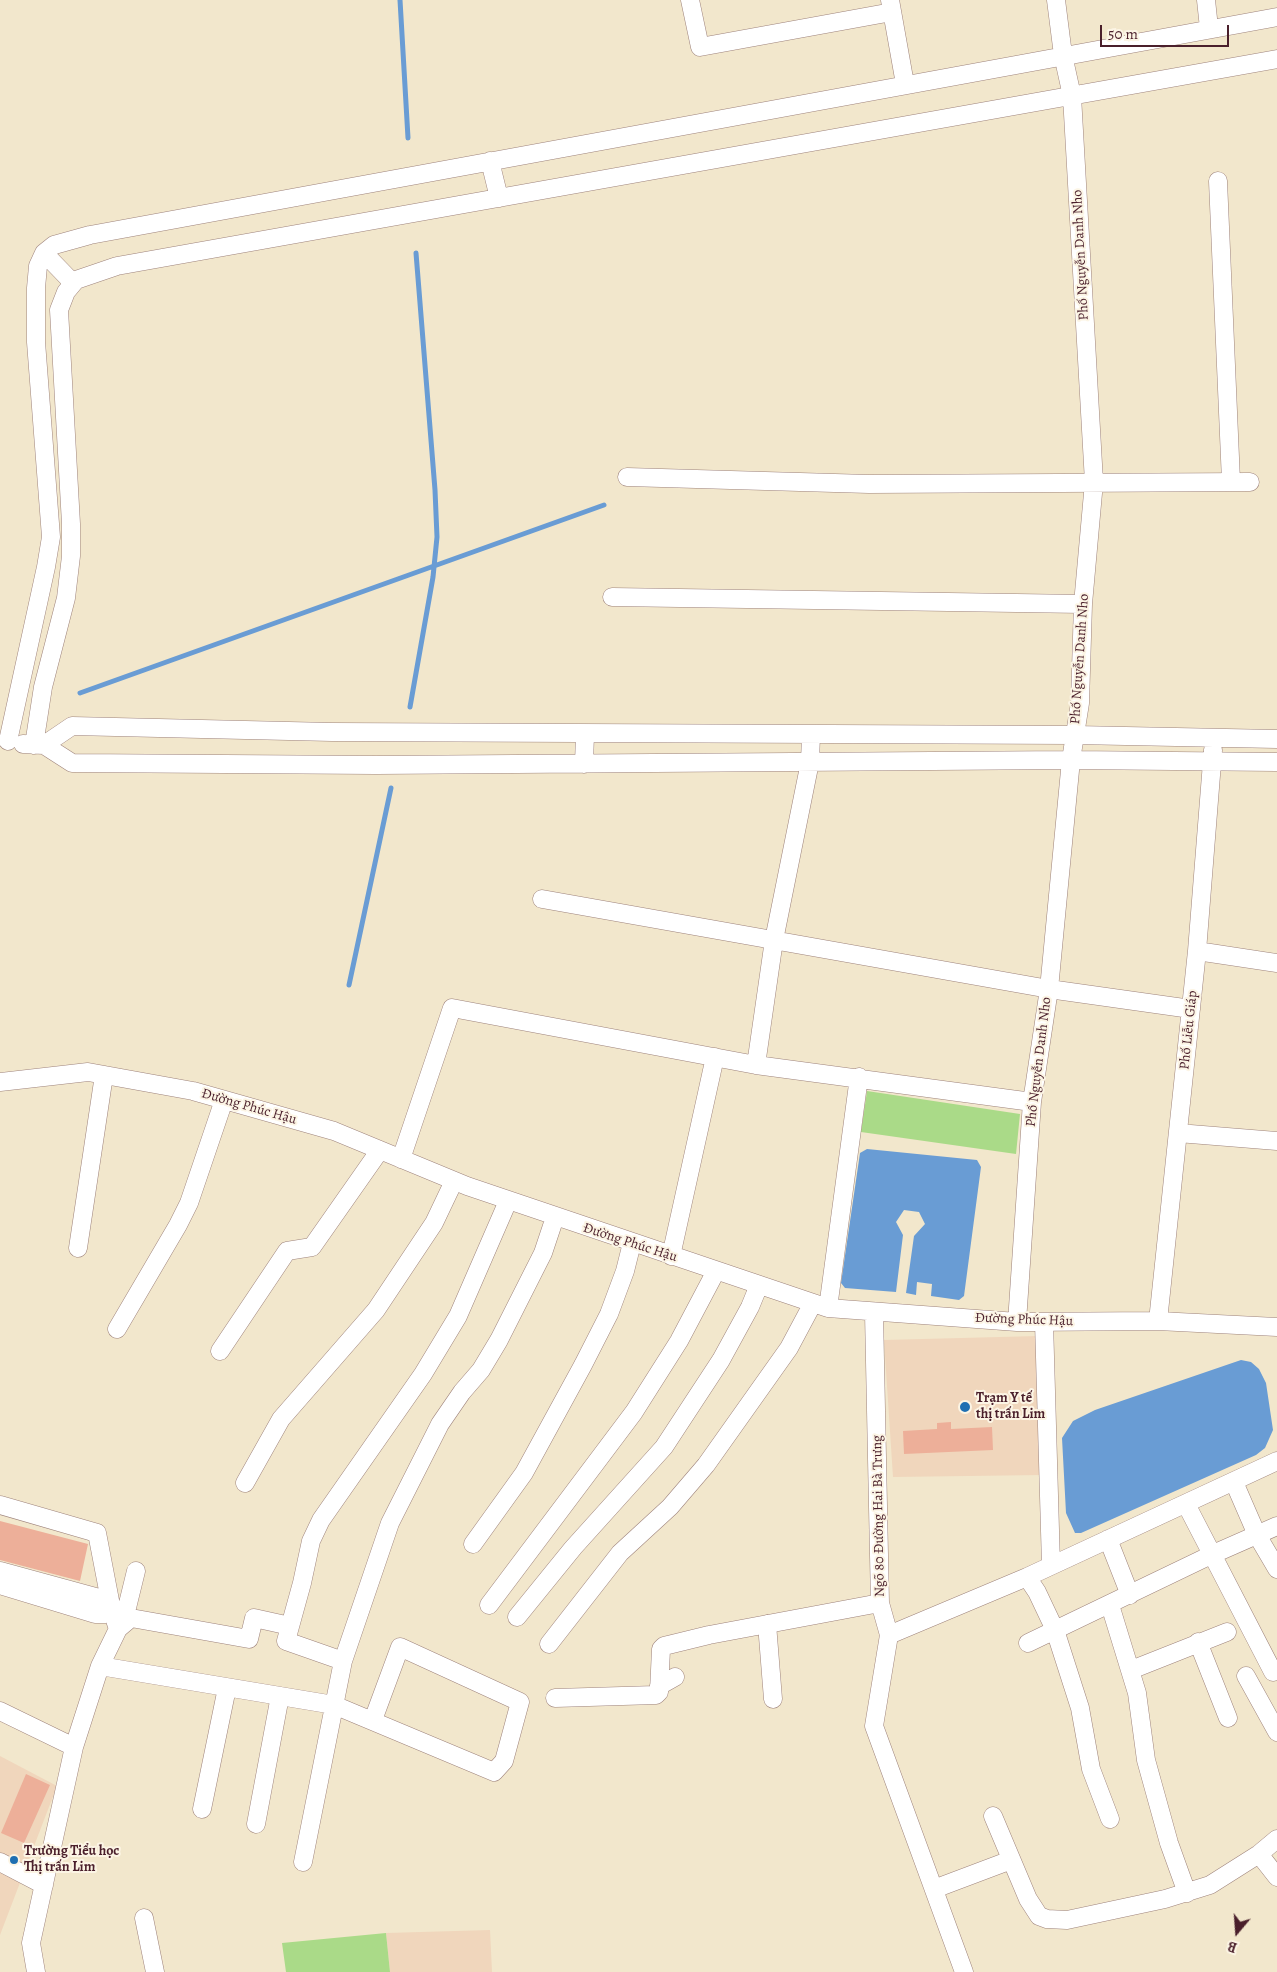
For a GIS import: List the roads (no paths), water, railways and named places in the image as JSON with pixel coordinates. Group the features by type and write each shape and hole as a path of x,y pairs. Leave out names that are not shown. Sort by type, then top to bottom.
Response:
{"street":[{"path":"690,0 700,47 891,6 905,84"},
{"name":"Phố Nguyễn Danh Nho","path":"1017,1322 1032,1102 1049,989 1071,760 1080,703 1083,604 1094,482 1072,96 1063,56 1056,0"},
{"path":"1206,0 1210,28"},
{"path":"1277,17 905,84 60,242 44,253 38,266 36,288 36,342 51,537 44,575 4,741 39,745 72,763 584,764 1071,760 1277,762"},
{"path":"39,745 43,687 66,598 71,556 71,524 59,310 66,292 76,280 118,266 1277,59"},
{"path":"490,161 499,198"},
{"path":"1218,181 1231,481"},
{"path":"44,253 73,284"},
{"path":"627,477 869,484 1250,482"},
{"path":"612,597 1083,604"},
{"path":"39,745 72,726 585,734 1075,735 1277,739"},
{"path":"584,764 585,734"},
{"path":"756,1065 774,940 810,762 811,735"},
{"name":"Phố Liễu Giáp","path":"1158,1321 1197,951 1214,738"},
{"path":"542,899 1049,989 1191,1009"},
{"path":"1197,951 1277,963"},
{"path":"401,1159 452,1008 756,1065 859,1077 1032,1102"},
{"path":"671,1256 715,1057"},
{"name":"Đường Phúc Hậu","path":"0,1082 88,1072 193,1091 334,1132 454,1181 555,1218 821,1306 874,1313 1017,1322 1158,1321 1277,1327"},
{"path":"78,1248 104,1076"},
{"path":"549,1644 620,1553 670,1507 706,1465 821,1306 859,1077"},
{"path":"117,1329 189,1203 224,1100"},
{"path":"1178,1133 1277,1141"},
{"path":"220,1351 287,1251 312,1247 380,1150"},
{"path":"245,1484 281,1419 376,1310 434,1223 454,1181"},
{"path":"342,1661 286,1640 315,1530 428,1366 458,1316 508,1201"},
{"path":"303,1862 342,1661 390,1523 440,1424 462,1392 481,1370 503,1332 543,1253 555,1218"},
{"path":"473,1544 524,1473 583,1365 608,1314 625,1271 632,1243"},
{"path":"488,1605 634,1412 678,1341 716,1271"},
{"path":"517,1618 573,1548 664,1447 721,1360 750,1307 759,1285"},
{"name":"Ngõ 80 Đường Hai Bà Trưng","path":"874,1313 880,1603 889,1634 874,1726 964,1972"},
{"path":"1044,1322 1051,1565"},
{"path":"889,1634 1026,1577 1277,1461"},
{"path":"1234,1482 1257,1534 1277,1568"},
{"path":"1186,1504 1272,1672"},
{"path":"0,1505 97,1534 111,1606 121,1626"},
{"path":"1028,1643 1110,1605 1211,1554 1277,1526"},
{"path":"1108,1539 1130,1595"},
{"path":"0,1571 111,1606"},
{"path":"36,1972 31,1943 74,1747 100,1666 121,1626 136,1571"},
{"path":"1026,1577 1037,1592 1055,1630 1080,1708 1090,1769 1110,1819"},
{"path":"0,1585 96,1614 104,1614 111,1606"},
{"path":"555,1698 656,1695 658,1694 659,1686 662,1647 767,1624 880,1603"},
{"path":"1110,1605 1137,1693 1146,1760 1169,1844 1187,1893"},
{"path":"121,1626 131,1618 249,1639 254,1618 290,1626"},
{"path":"767,1624 773,1700"},
{"path":"1131,1670 1226,1632"},
{"path":"1198,1642 1228,1718"},
{"path":"100,1666 334,1705 494,1772 504,1761 520,1702 400,1647 373,1720"},
{"path":"1246,1676 1277,1732"},
{"path":"659,1686 675,1677"},
{"path":"202,1809 227,1688"},
{"path":"256,1824 280,1696"},
{"path":"0,1711 74,1747"},
{"path":"993,1816 1028,1899 1039,1916 1047,1919 1068,1920 1165,1900 1210,1886 1259,1854 1277,1839"},
{"path":"1259,1854 1277,1877"},
{"path":"934,1889 1011,1860"},
{"path":"0,1862 44,1885"},
{"path":"144,1918 155,1972"}],"water":[{"path":"867,1149 977,1160 981,1167 964,1296 959,1300 931,1296 932,1284 917,1282 916,1295 906,1293 914,1236 925,1224 919,1212 904,1210 896,1222 903,1235 896,1292 845,1288 841,1283 860,1153"},
{"path":"1241,1360 1251,1362 1259,1369 1266,1383 1273,1430 1265,1448 1256,1455 1081,1533 1075,1533 1066,1513 1062,1438 1073,1421 1095,1410"}],"waterway":[{"path":"400,0 408,138"},
{"path":"410,707 433,577 437,537 416,253"},
{"path":"80,693 604,505"},
{"path":"349,985 391,788"}],"place":[{"name":"Trạm Y tế thị trấn Lim","path":"965,1407"},
{"name":"Trường Tiểu học Thị trấn Lim","path":"14,1860"}]}
